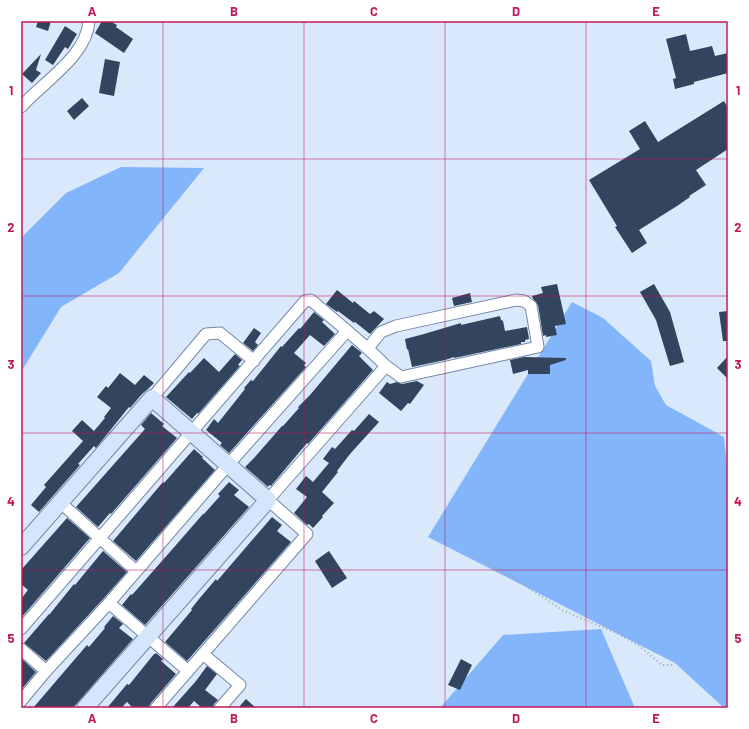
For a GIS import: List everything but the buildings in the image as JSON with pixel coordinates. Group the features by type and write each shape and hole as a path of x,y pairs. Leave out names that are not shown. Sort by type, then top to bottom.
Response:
{"street":[{"path":"21,107 64,67 80,47 88,29 89,21"},
{"path":"21,629 305,301 311,300 368,348 386,366 401,377 538,347 531,306 524,301 516,300 396,326 380,332 368,348"},
{"path":"21,701 46,671 109,603 228,465 347,331"},
{"path":"21,547 206,334 220,333 254,361"},
{"path":"85,708 386,366"},
{"path":"152,398 307,534 156,708"},
{"path":"60,502 136,571"},
{"path":"109,603 188,671"},
{"path":"21,649 46,671"},
{"path":"203,654 240,685 220,708"}],"path":[{"path":"474,555 515,579 562,610 616,633 637,644 662,665 675,665"}],"shaded area":[{"path":"121,167 204,168 119,273 61,307 21,372 21,238 66,193"},
{"path":"572,302 603,318 651,361 655,386 666,405 724,437 728,477 728,708 723,708 675,663 428,537"},
{"path":"601,629 635,708 440,708 503,635"}]}
